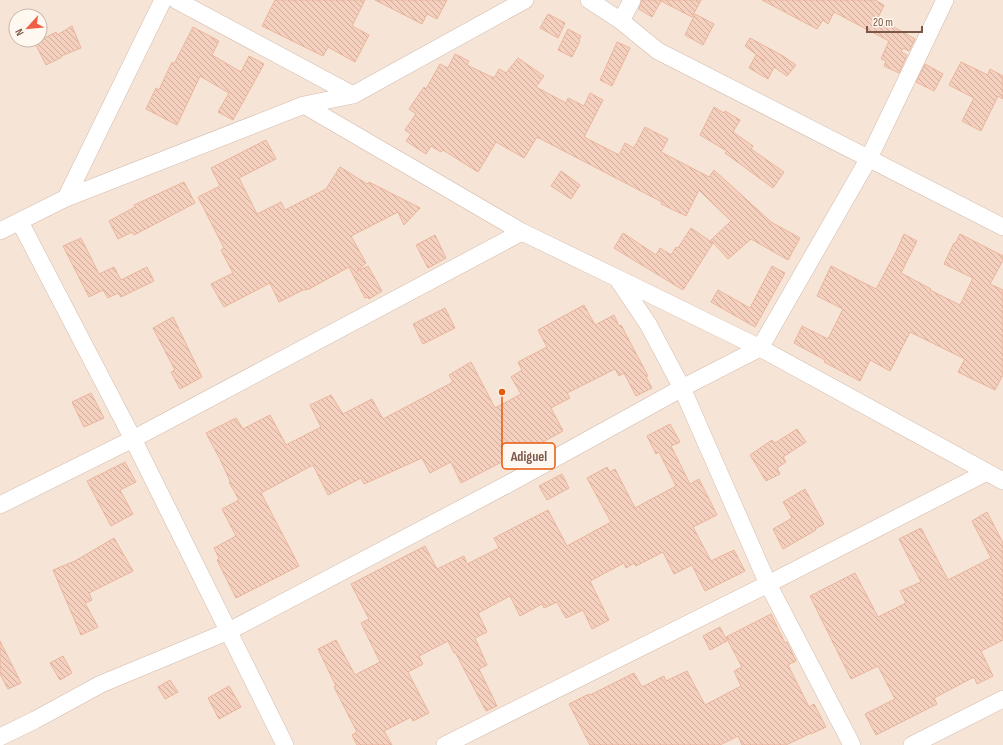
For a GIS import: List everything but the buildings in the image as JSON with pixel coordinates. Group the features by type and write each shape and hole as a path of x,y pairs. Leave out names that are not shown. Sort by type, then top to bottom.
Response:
{"street":[{"path":"66,198 163,0"},
{"path":"176,0 353,95"},
{"path":"0,231 66,198 304,105 353,95 525,0"},
{"path":"589,0 621,20 658,51 1003,227"},
{"path":"621,20 632,0"},
{"path":"0,737 36,720 101,684 229,631 510,483 682,388 760,348 869,158 945,0"},
{"path":"304,105 522,232 760,348 1003,481"},
{"path":"20,222 133,439 285,745"},
{"path":"0,505 133,439 522,232"},
{"path":"617,278 648,324 682,388 768,584 852,745"},
{"path":"445,745 768,584 987,472"},
{"path":"912,745 1003,699"}],"shaded area":[{"path":"0,0 1003,0 1003,745 0,745"}],"place":[{"name":"Adiguel","path":"502,392"}]}
